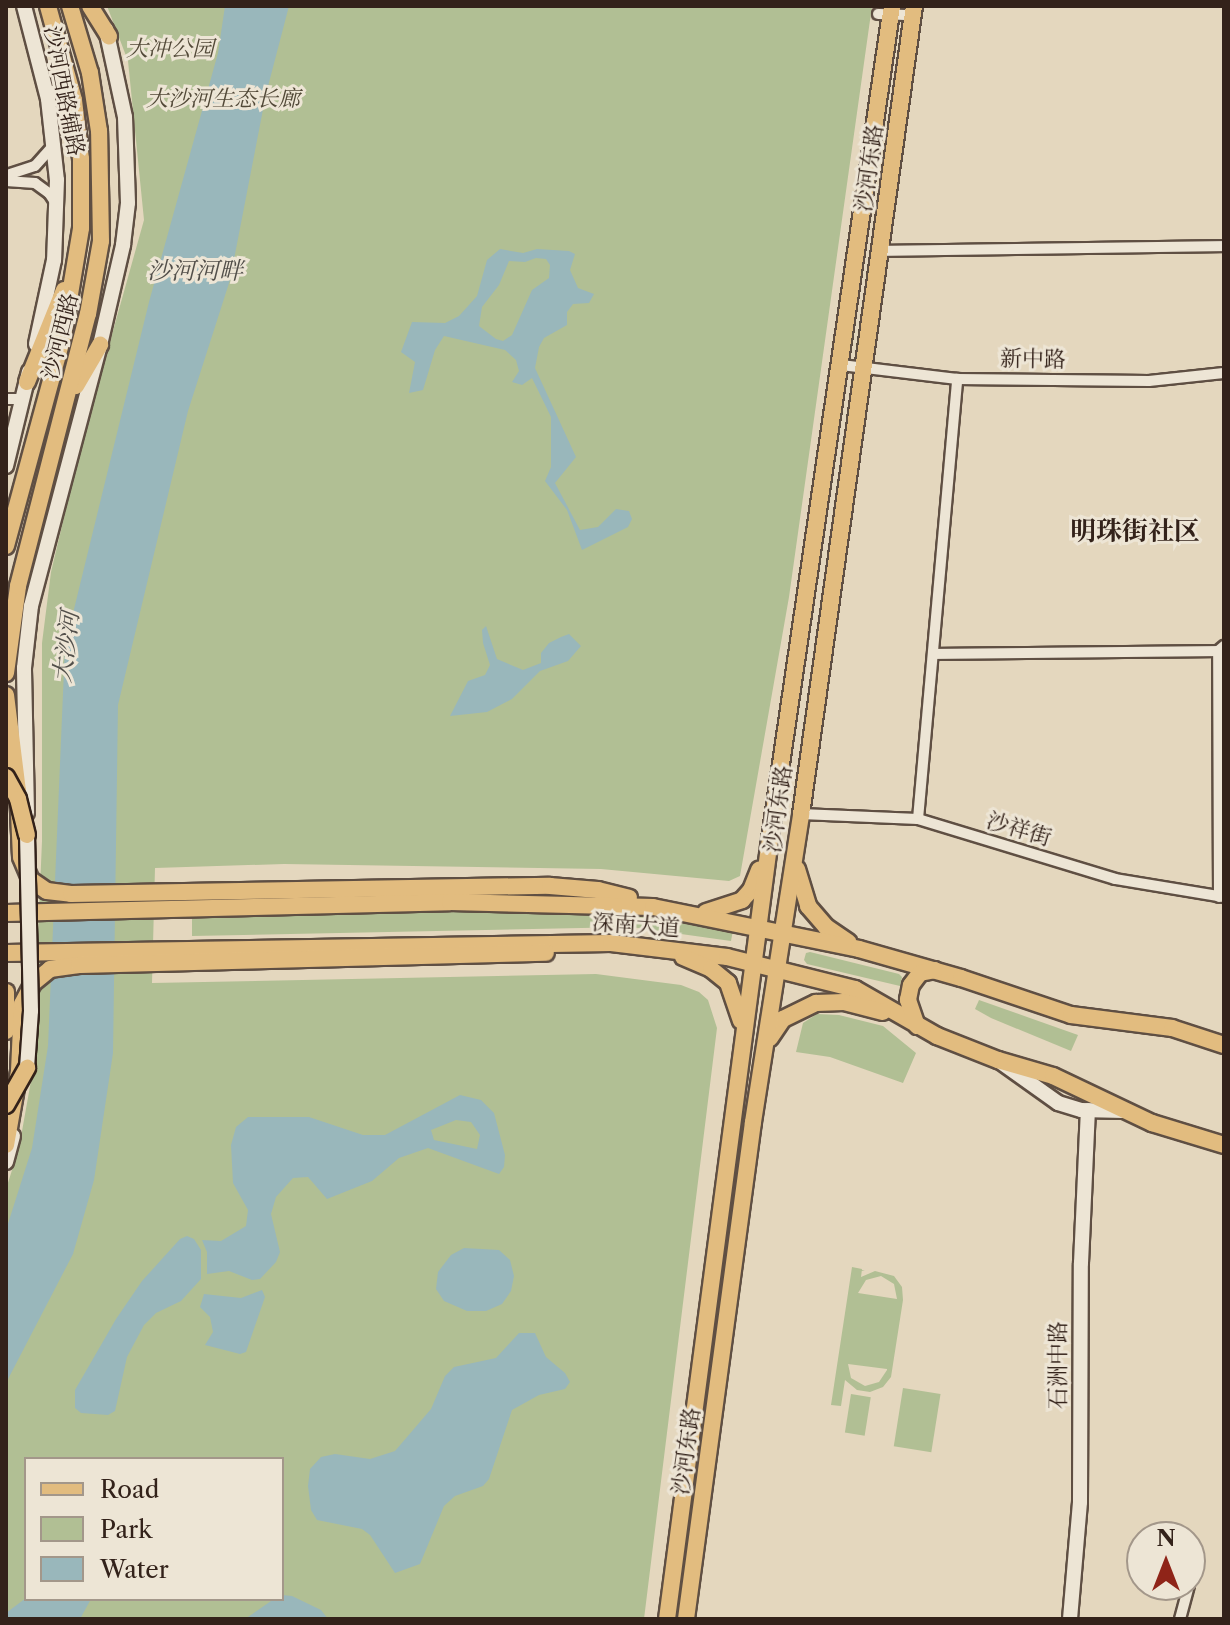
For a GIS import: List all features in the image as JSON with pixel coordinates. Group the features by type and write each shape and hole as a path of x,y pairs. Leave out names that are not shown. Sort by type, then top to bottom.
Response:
{"main road":[{"name":"沙河西路辅路","path":"6,466 50,286 57,211 54,142 43,75 24,6"},
{"name":"沙河西路","path":"6,546 63,336 78,251 81,182 76,117 65,59 48,6"},
{"name":"沙河西路","path":"6,673 18,586 94,290 102,215 96,105 70,6"},
{"path":"90,6 109,37"},
{"path":"6,1162 27,1068 31,1011 24,688 28,628 35,582 100,345 123,245 129,185 125,117 109,37 97,6"},
{"name":"沙河东路","path":"686,1619 914,10"},
{"name":"沙河东路","path":"667,1619 753,962 841,365 887,12"},
{"path":"27,382 78,251"},
{"path":"65,405 100,345"},
{"path":"6,695 18,791 21,857 26,873 38,886 55,893 567,886 611,893 653,907"},
{"path":"6,777 18,799 27,835"},
{"path":"696,914 723,909 748,894 770,839"},
{"path":"795,848 799,883 808,906 826,927 859,949"},
{"name":"深南大道","path":"6,913 450,902 653,907 859,949 936,970 1071,1015 1172,1028 1224,1045"},
{"path":"6,1145 15,1101 21,1013 26,995 38,977 50,969 139,964 518,956 611,943"},
{"name":"深南大道","path":"6,953 611,943 753,962 855,989 911,1022 998,1060 1053,1076 1124,1111 1224,1145"},
{"path":"647,946 702,964 728,983 738,1004 742,1045"},
{"path":"767,1043 783,1019 816,1003 844,1002 911,1022 911,985 920,973 936,970"},
{"path":"6,992 6,1031"},
{"path":"998,1060 1047,1098 1088,1110 1124,1111"},
{"path":"6,1105 27,1068"},
{"name":"石洲中路","path":"1070,1619 1080,1502 1081,1250 1088,1110"}],"street":[{"path":"887,12 914,10"},
{"path":"6,178 40,163 54,142"},
{"path":"6,178 41,186 51,196 57,211"},
{"path":"879,251 1224,246"},
{"name":"新中路","path":"841,365 957,379 1149,381 1224,373"},
{"path":"918,819 957,379"},
{"path":"6,399 23,399"},
{"path":"934,654 1221,648 1222,897"},
{"name":"沙祥街","path":"801,814 918,819 1115,879 1222,897"}],"green space":[{"path":"107,6 872,6 789,597 740,876 729,881 601,869 284,864 155,868 152,983 596,974 681,985 699,992 708,1000 717,1028 644,1619 6,1619 6,1189 19,1148 32,1075 42,841 42,643 51,572 83,438 144,220 128,61"},
{"path":"561,910 624,914 733,930 731,941 631,927 192,936 192,917"},
{"path":"806,953 899,974 902,977 900,986 807,964 804,960"},
{"path":"979,1000 1078,1035 1071,1051 991,1018 975,1009"},
{"path":"817,1014 839,1015 883,1026 916,1053 903,1083 830,1057 796,1052 803,1023"},
{"path":"852,1267 862,1269 861,1277 875,1271 894,1276 902,1287 903,1300 891,1377 883,1387 870,1392 857,1390 845,1380 841,1406 831,1405","holes":["881,1276 894,1284 897,1299 858,1293 866,1280","848,1364 887,1369 887,1370 879,1382 865,1386 851,1378"]},
{"path":"903,1388 941,1394 931,1452 894,1446"},
{"path":"851,1394 871,1397 865,1436 845,1433"}],"water":[{"name":"沙河河畔","path":"225,6 289,6 266,94 230,280 188,411 118,705 113,1053 94,1180 73,1254 6,1383 6,1230 32,1148 48,1046 65,646 149,302 218,53"},
{"path":"500,249 523,253 537,249 569,251 575,254 570,270 578,288 594,294 589,303 573,304 567,312 567,325 544,338 535,368 576,457 555,483 580,530 598,527 616,509 629,511 632,519 628,527 582,550 567,510 545,481 551,467 551,417 532,378 522,385 512,382 519,371 516,360 505,350 444,336 435,350 423,390 409,393 415,362 401,352 412,322 445,323 459,316 477,296 487,260","holes":["546,259 550,265 549,278 532,290 512,335 503,341 479,326 482,307 499,285 509,261"]},
{"path":"486,626 497,659 523,670 541,663 541,653 549,643 561,637 569,634 581,646 568,661 540,671 512,699 487,712 450,716 468,681 485,675 490,665 483,643 482,630"},
{"path":"460,1095 481,1100 494,1113 505,1155 504,1167 499,1174 428,1148 399,1158 372,1181 327,1199 308,1177 293,1178 276,1197 271,1214 280,1252 276,1262 260,1279 252,1280 229,1271 207,1274 207,1252 202,1240 221,1241 246,1226 248,1210 233,1183 231,1145 236,1127 248,1117 309,1117 363,1135 385,1135","holes":["456,1120 471,1122 480,1135 477,1149 434,1140 431,1130"]},
{"path":"187,1236 194,1239 201,1250 201,1279 181,1301 156,1313 144,1325 127,1357 115,1411 108,1415 81,1413 75,1408 75,1390 116,1319 142,1281 180,1239"},
{"path":"464,1248 499,1250 510,1260 514,1276 511,1291 502,1304 486,1311 467,1311 444,1301 436,1289 438,1272 451,1255"},
{"path":"262,1290 265,1297 246,1352 240,1354 205,1345 213,1332 210,1317 200,1307 204,1294 241,1298"},
{"path":"519,1333 535,1333 546,1357 565,1373 570,1382 565,1389 539,1395 512,1410 489,1479 483,1486 455,1496 444,1506 420,1564 395,1573 370,1535 362,1529 317,1520 311,1510 308,1486 310,1469 321,1457 335,1454 370,1459 395,1451 431,1409 445,1376 454,1367 496,1358"},
{"path":"284,1595 321,1610 328,1619 245,1619 271,1601 284,1601"},
{"path":"24,1600 90,1601 80,1619 6,1619 6,1613"}],"district":[{"name":"明珠街社区","path":"1135,532"}],"park label":[{"name":"大冲公园","path":"170,49"},
{"name":"大沙河生态长廊","path":"223,99"}],"water label":[{"name":"大沙河","path":"66,647"}]}
